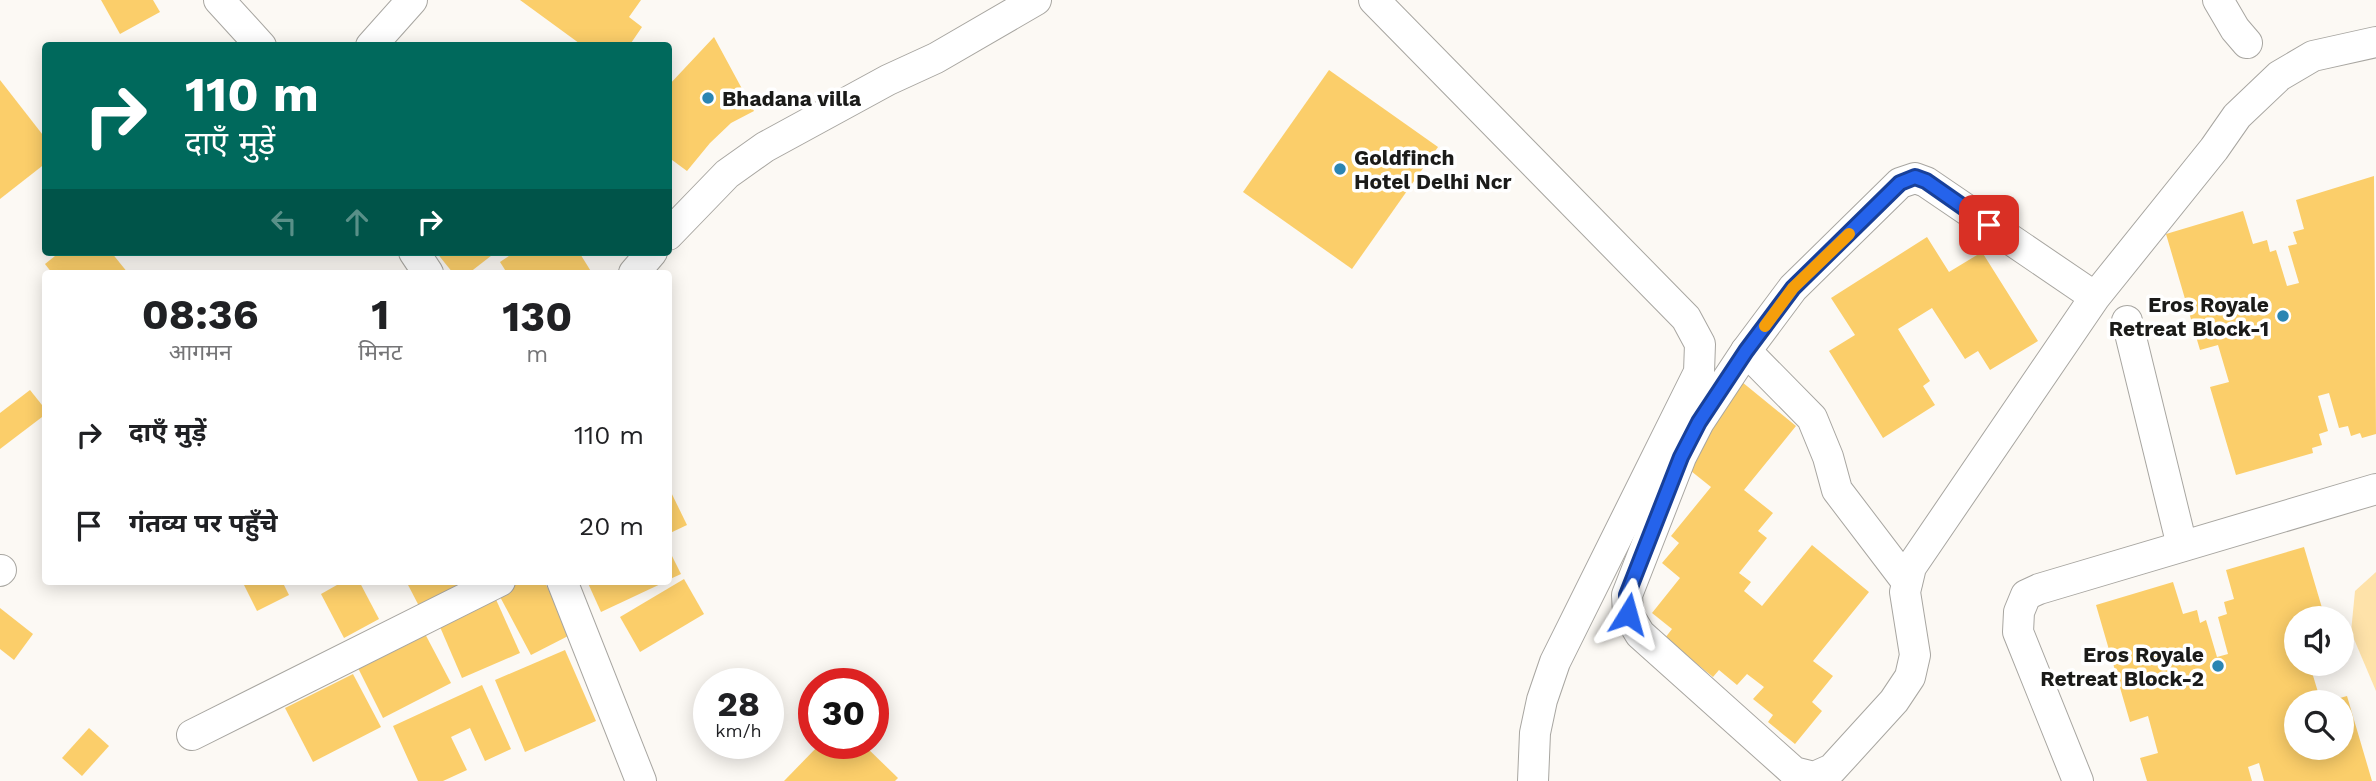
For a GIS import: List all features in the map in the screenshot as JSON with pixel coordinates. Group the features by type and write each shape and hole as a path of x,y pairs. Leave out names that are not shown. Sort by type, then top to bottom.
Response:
{"street":[{"path":"219,0 257,42"},
{"path":"375,42 412,0"},
{"path":"672,231 727,174 765,148 888,80 936,58 1036,0"},
{"path":"1374,0 1686,318 1700,344 1699,372 1555,662 1542,700 1535,733 1533,781"},
{"path":"2218,0 2247,43"},
{"path":"2095,297 1926,181 1915,177 1900,183 1793,288 1746,351 1699,422 1681,457 1627,595 1628,614 1640,634 1794,772 1814,777 1832,769 1894,701 1910,677 1915,654 1905,592 1911,567 2095,297 2214,149 2237,116 2278,76 2313,56 2376,42"},
{"path":"637,270 649,256"},
{"path":"2127,321 2182,546"},
{"path":"1746,351 1812,418 1828,457 1837,490 1907,582"},
{"path":"2078,781 2018,632 2019,612 2026,595 2376,489"},
{"path":"192,735 492,585"},
{"path":"564,585 641,781"}],"shaded area":[{"path":"2376,572 2376,691 2354,639 2355,591"}],"building":[{"path":"101,0 153,0 160,12 120,34"},
{"path":"520,0 641,0 629,17 642,27 632,42 578,42"},
{"name":"Bhadana villa","path":"714,37 754,111 731,123 687,171 672,160 672,82"},
{"name":"Goldfinch Hotel Delhi Ncr","path":"1329,70 1438,147 1352,269 1243,192"},
{"path":"0,80 42,134 42,166 0,199"},
{"name":"Eros Royale Retreat Block-1","path":"2374,176 2376,434 2362,438 2360,433 2351,436 2348,426 2339,428 2329,393 2318,396 2328,431 2319,434 2322,445 2312,448 2313,453 2236,475 2210,387 2229,382 2218,345 2200,350 2166,234 2243,211 2253,244 2267,240 2270,252 2276,250 2287,286 2299,283 2288,246 2297,244 2293,232 2304,229 2296,200"},
{"path":"1927,237 1949,272 1982,252 2038,341 1990,370 1978,351 1965,359 1932,308 1898,329 1930,381 1923,386 1935,405 1883,438 1829,351 1855,335 1831,298"},
{"path":"55,256 114,256 126,270 50,270 45,264"},
{"path":"439,256 491,256 473,270 451,270"},
{"path":"509,256 581,256 590,270 505,270 500,262"},
{"path":"1742,382 1796,426 1744,490 1773,513 1758,531 1767,538 1739,573 1751,582 1744,591 1762,606 1812,545 1869,592 1813,661 1833,676 1812,702 1822,711 1795,744 1768,722 1773,715 1753,699 1764,687 1747,674 1737,685 1719,670 1713,677 1665,638 1672,629 1652,613 1680,578 1662,563 1679,543 1671,536 1711,487 1686,467 1694,441"},
{"path":"30,390 42,405 42,417 0,449 0,413"},
{"path":"672,494 687,525 672,532"},
{"name":"Eros Royale Retreat Block-2","path":"2304,547 2321,606 2284,606 2284,676 2313,676 2317,690 2284,690 2284,760 2354,760 2354,720 2372,781 2264,781 2259,763 2248,767 2252,781 2147,781 2140,758 2158,753 2148,716 2130,722 2096,605 2173,582 2183,614 2197,610 2200,623 2206,620 2217,657 2228,654 2218,617 2227,614 2224,602 2234,599 2226,570"},
{"path":"672,556 681,574 672,578"},
{"path":"684,579 704,614 640,652 620,617"},
{"path":"244,585 284,585 289,595 257,611"},
{"path":"337,585 361,585 379,619 344,638 321,594"},
{"path":"408,585 461,585 461,586 420,608"},
{"path":"513,585 546,585 572,634 531,655 498,593"},
{"path":"589,585 658,585 601,612"},
{"path":"494,595 520,653 462,678 437,620"},
{"path":"0,608 33,634 14,660 0,649"},
{"path":"423,630 451,683 383,718 356,664"},
{"path":"565,650 596,721 525,752 495,680"},
{"path":"353,674 381,727 313,762 285,708"},
{"path":"482,685 511,749 485,761 470,728 451,737 467,770 443,781 418,781 393,726"},
{"path":"89,728 109,746 82,776 62,758"},
{"path":"805,759 878,759 898,778 895,781 784,781"}],"slow traffic":[{"path":"1765,326 1793,288 1849,234"}],"place":[{"name":"Bhadana villa","path":"708,98"},
{"name":"Goldfinch Hotel Delhi Ncr","path":"1340,169"},
{"name":"Eros Royale Retreat Block-1","path":"2283,316"},
{"name":"Eros Royale Retreat Block-2","path":"2218,666"}],"route":[{"path":"1628,614 1627,595 1681,457 1699,422 1746,351 1793,288 1900,183 1915,177 1926,181 1989,225"}]}
